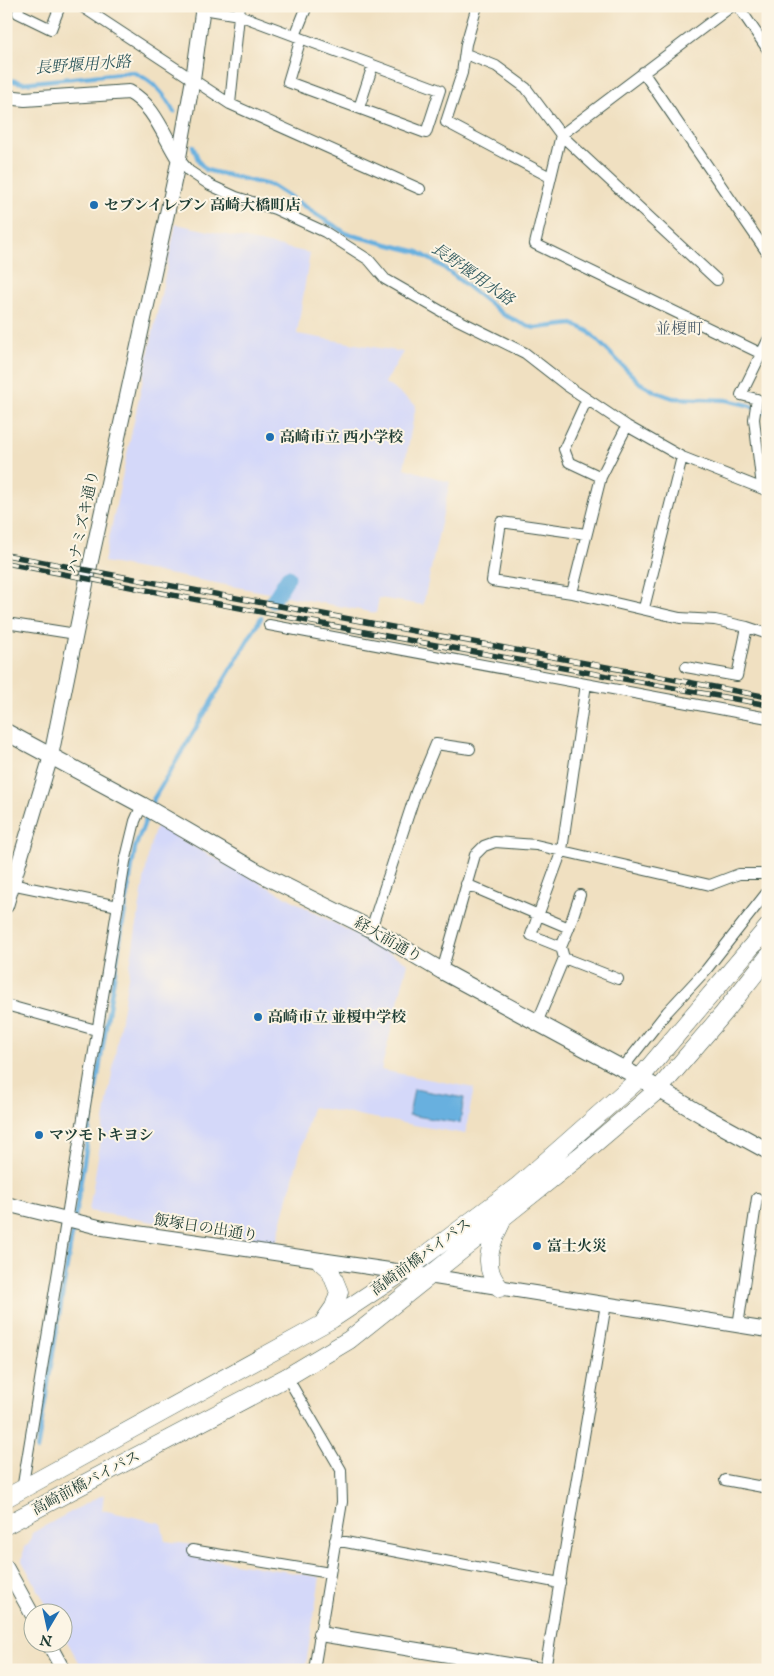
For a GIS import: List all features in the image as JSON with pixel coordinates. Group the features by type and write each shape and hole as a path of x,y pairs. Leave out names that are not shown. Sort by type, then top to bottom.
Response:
{"highway":[{"name":"高崎前橋バイパス","path":"6,1498 321,1325 403,1272 518,1186 640,1078 768,927"},
{"name":"高崎前橋バイパス","path":"6,1526 287,1377 349,1340 504,1218 659,1088 723,1014 768,957"},
{"path":"500,1288 491,1274 488,1258 492,1243 504,1218"},
{"path":"321,1262 330,1270 339,1292 334,1307 321,1325"}],"main road":[{"name":"経大前通り","path":"6,732 142,805 263,875 371,929 442,972 659,1088 704,1116 768,1151"}],"street":[{"path":"19,6 18,13 50,29 60,6"},
{"path":"81,6 230,104 420,189"},
{"path":"193,79 203,7 240,10 298,37 440,90 426,134 288,82 298,37 307,6"},
{"path":"477,6 466,44 466,54 446,122 550,177"},
{"path":"732,6 561,135 535,244 760,353"},
{"path":"738,6 768,50"},
{"path":"230,104 240,10"},
{"path":"466,54 496,66 526,88 561,135 717,280"},
{"path":"358,108 372,65"},
{"path":"643,72 768,254"},
{"name":"ハナミズキ通り","path":"6,906 10,884 51,756 178,158 193,79"},
{"path":"6,97 25,99 129,92 139,97 148,107 178,158 189,171 210,185 236,197 275,209 325,232 369,260 385,279 446,314 525,353 587,400 627,426 682,458 765,489 754,419 757,402 742,395 760,353 768,340"},
{"path":"587,400 564,449 570,462 601,477"},
{"path":"572,593 601,477 627,426"},
{"path":"644,608 682,458"},
{"path":"586,534 501,522 492,581 572,593 644,608 680,618 714,620 747,627 768,634"},
{"path":"6,623 76,634"},
{"path":"269,624 768,718"},
{"path":"686,667 738,676 747,627"},
{"path":"586,684 562,850 537,914 531,936 562,953 618,979"},
{"path":"371,929 416,792 436,744 470,749"},
{"path":"22,1490 96,1030 133,829 142,805"},
{"path":"442,972 466,884 476,855 484,846 504,843 536,845 646,872 710,885 739,874 768,874"},
{"path":"10,884 118,906"},
{"path":"466,884 569,928"},
{"path":"622,1069 667,1012 706,970 768,891"},
{"path":"537,1024 580,895"},
{"path":"6,1005 96,1030"},
{"path":"738,1326 757,1198"},
{"name":"飯塚日の出通り","path":"6,1204 102,1228 321,1262 403,1272 768,1330"},
{"path":"545,1670 606,1304"},
{"path":"287,1377 341,1470 342,1502 314,1670"},
{"path":"725,1480 768,1488"},
{"path":"335,1540 560,1583"},
{"path":"192,1550 330,1573"},
{"path":"7,1570 26,1604"},
{"path":"320,1634 540,1670"},
{"path":"54,1654 63,1670"}],"shaded area":[{"name":"高崎市立 西小学校","path":"176,224 310,253 297,334 403,352 385,383 416,405 404,468 450,482 423,605 379,598 376,613 104,562"},
{"name":"高崎市立 並榎中学校","path":"156,826 408,963 381,1070 474,1088 465,1134 312,1107 276,1243 89,1211 149,851"},
{"path":"104,1494 102,1510 161,1523 165,1541 193,1545 192,1556 320,1577 305,1670 182,1670 163,1667 162,1670 83,1670 72,1650 72,1604 46,1604 22,1561 24,1547 29,1544 32,1533"}],"water":[{"path":"414,1089 464,1098 460,1123 409,1115"}],"waterway":[{"name":"長野堰用水路","path":"6,79 23,83 133,72 157,88 174,112"},
{"name":"長野堰用水路","path":"193,146 199,162 206,170 273,186 347,234 418,252 443,267 504,315 535,328 573,324 588,331 640,383 656,392 673,398 726,400 748,405 768,414"},
{"path":"273,601 288,577"},
{"path":"37,1450 135,848 153,800 261,618"}],"railway":[{"path":"6,555 768,697"},
{"path":"6,563 375,634 768,705"}],"place":[{"name":"セブンイレブン 高崎大橋町店","path":"94,205"},
{"name":"高崎市立 西小学校","path":"270,437"},
{"name":"高崎市立 並榎中学校","path":"258,1017"},
{"name":"マツモトキヨシ","path":"39,1135"},
{"name":"富士火災","path":"537,1246"}],"district":[{"name":"並榎町","path":"679,330"}]}
